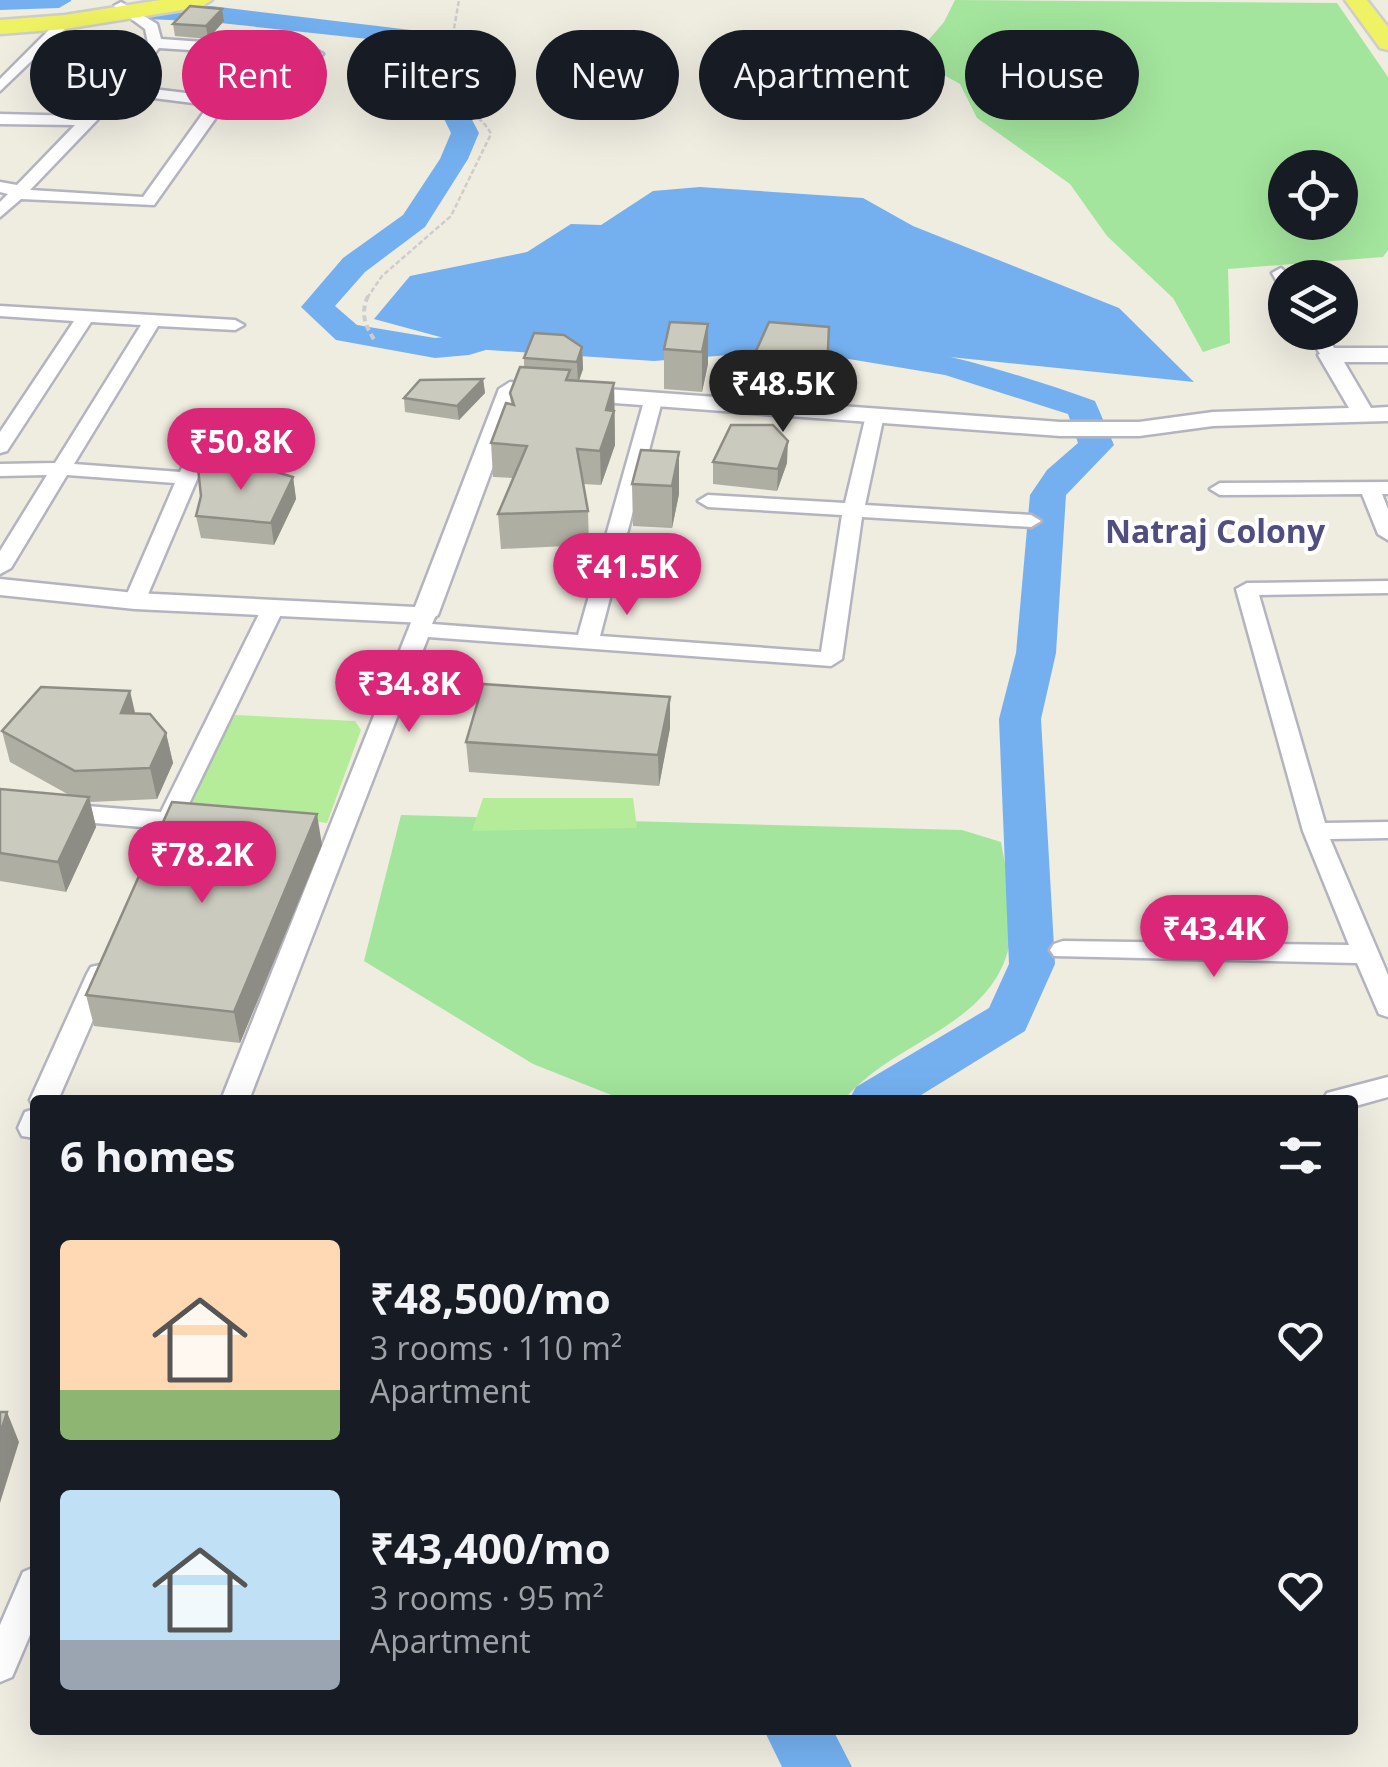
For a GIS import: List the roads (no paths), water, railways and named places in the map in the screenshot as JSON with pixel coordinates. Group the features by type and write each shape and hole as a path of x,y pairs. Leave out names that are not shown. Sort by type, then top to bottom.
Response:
{"main road":[{"path":"0,24 65,22 158,0"},
{"path":"0,24 201,0"},
{"path":"1356,0 1388,44"}],"street":[{"path":"124,9 153,30"},
{"path":"0,87 65,22"},
{"path":"8,190 148,202 220,107 214,100 162,94"},
{"path":"0,119 88,121"},
{"path":"0,212 8,190 88,121"},
{"path":"0,312 154,318 235,326"},
{"path":"0,446 87,315"},
{"path":"0,568 154,318"},
{"path":"1326,350 1376,414"},
{"path":"1329,355 1388,356"},
{"path":"237,1095 333,834 422,622 510,388 1060,429 1376,414"},
{"path":"587,642 654,401"},
{"path":"0,586 135,601 272,608 422,622 587,642 831,659 852,511 874,414"},
{"path":"135,601 208,430"},
{"path":"0,470 188,478"},
{"path":"1220,489 1379,488 1388,534"},
{"path":"708,501 1031,522"},
{"path":"1388,587 1247,589 1315,831 1388,1007"},
{"path":"152,856 272,608"},
{"path":"0,807 207,824"},
{"path":"1315,831 1388,830"},
{"path":"46,1095 114,943"},
{"path":"1063,950 1366,954"},
{"path":"1357,1095 1388,1087"},
{"path":"0,1665 30,1596"}],"water":[{"path":"700,187 863,198 913,226 1119,308 1194,382 872,349 654,361 488,350 374,319 410,276 527,252 571,224 601,225 653,191"}],"waterway":[{"path":"0,3 59,1"},
{"path":"157,14 211,14 427,38 431,64 465,133 454,159 414,221 354,265 317,307 347,333 435,348 469,345 529,327"},
{"path":"819,345 887,353 953,367 1083,408 1096,445 1060,478 1048,495 1036,653 1020,719 1032,964 1008,1019 882,1095"},
{"path":"799,1735 819,1767"}],"district":[{"name":"Natraj Colony","path":"1215,530"}]}
